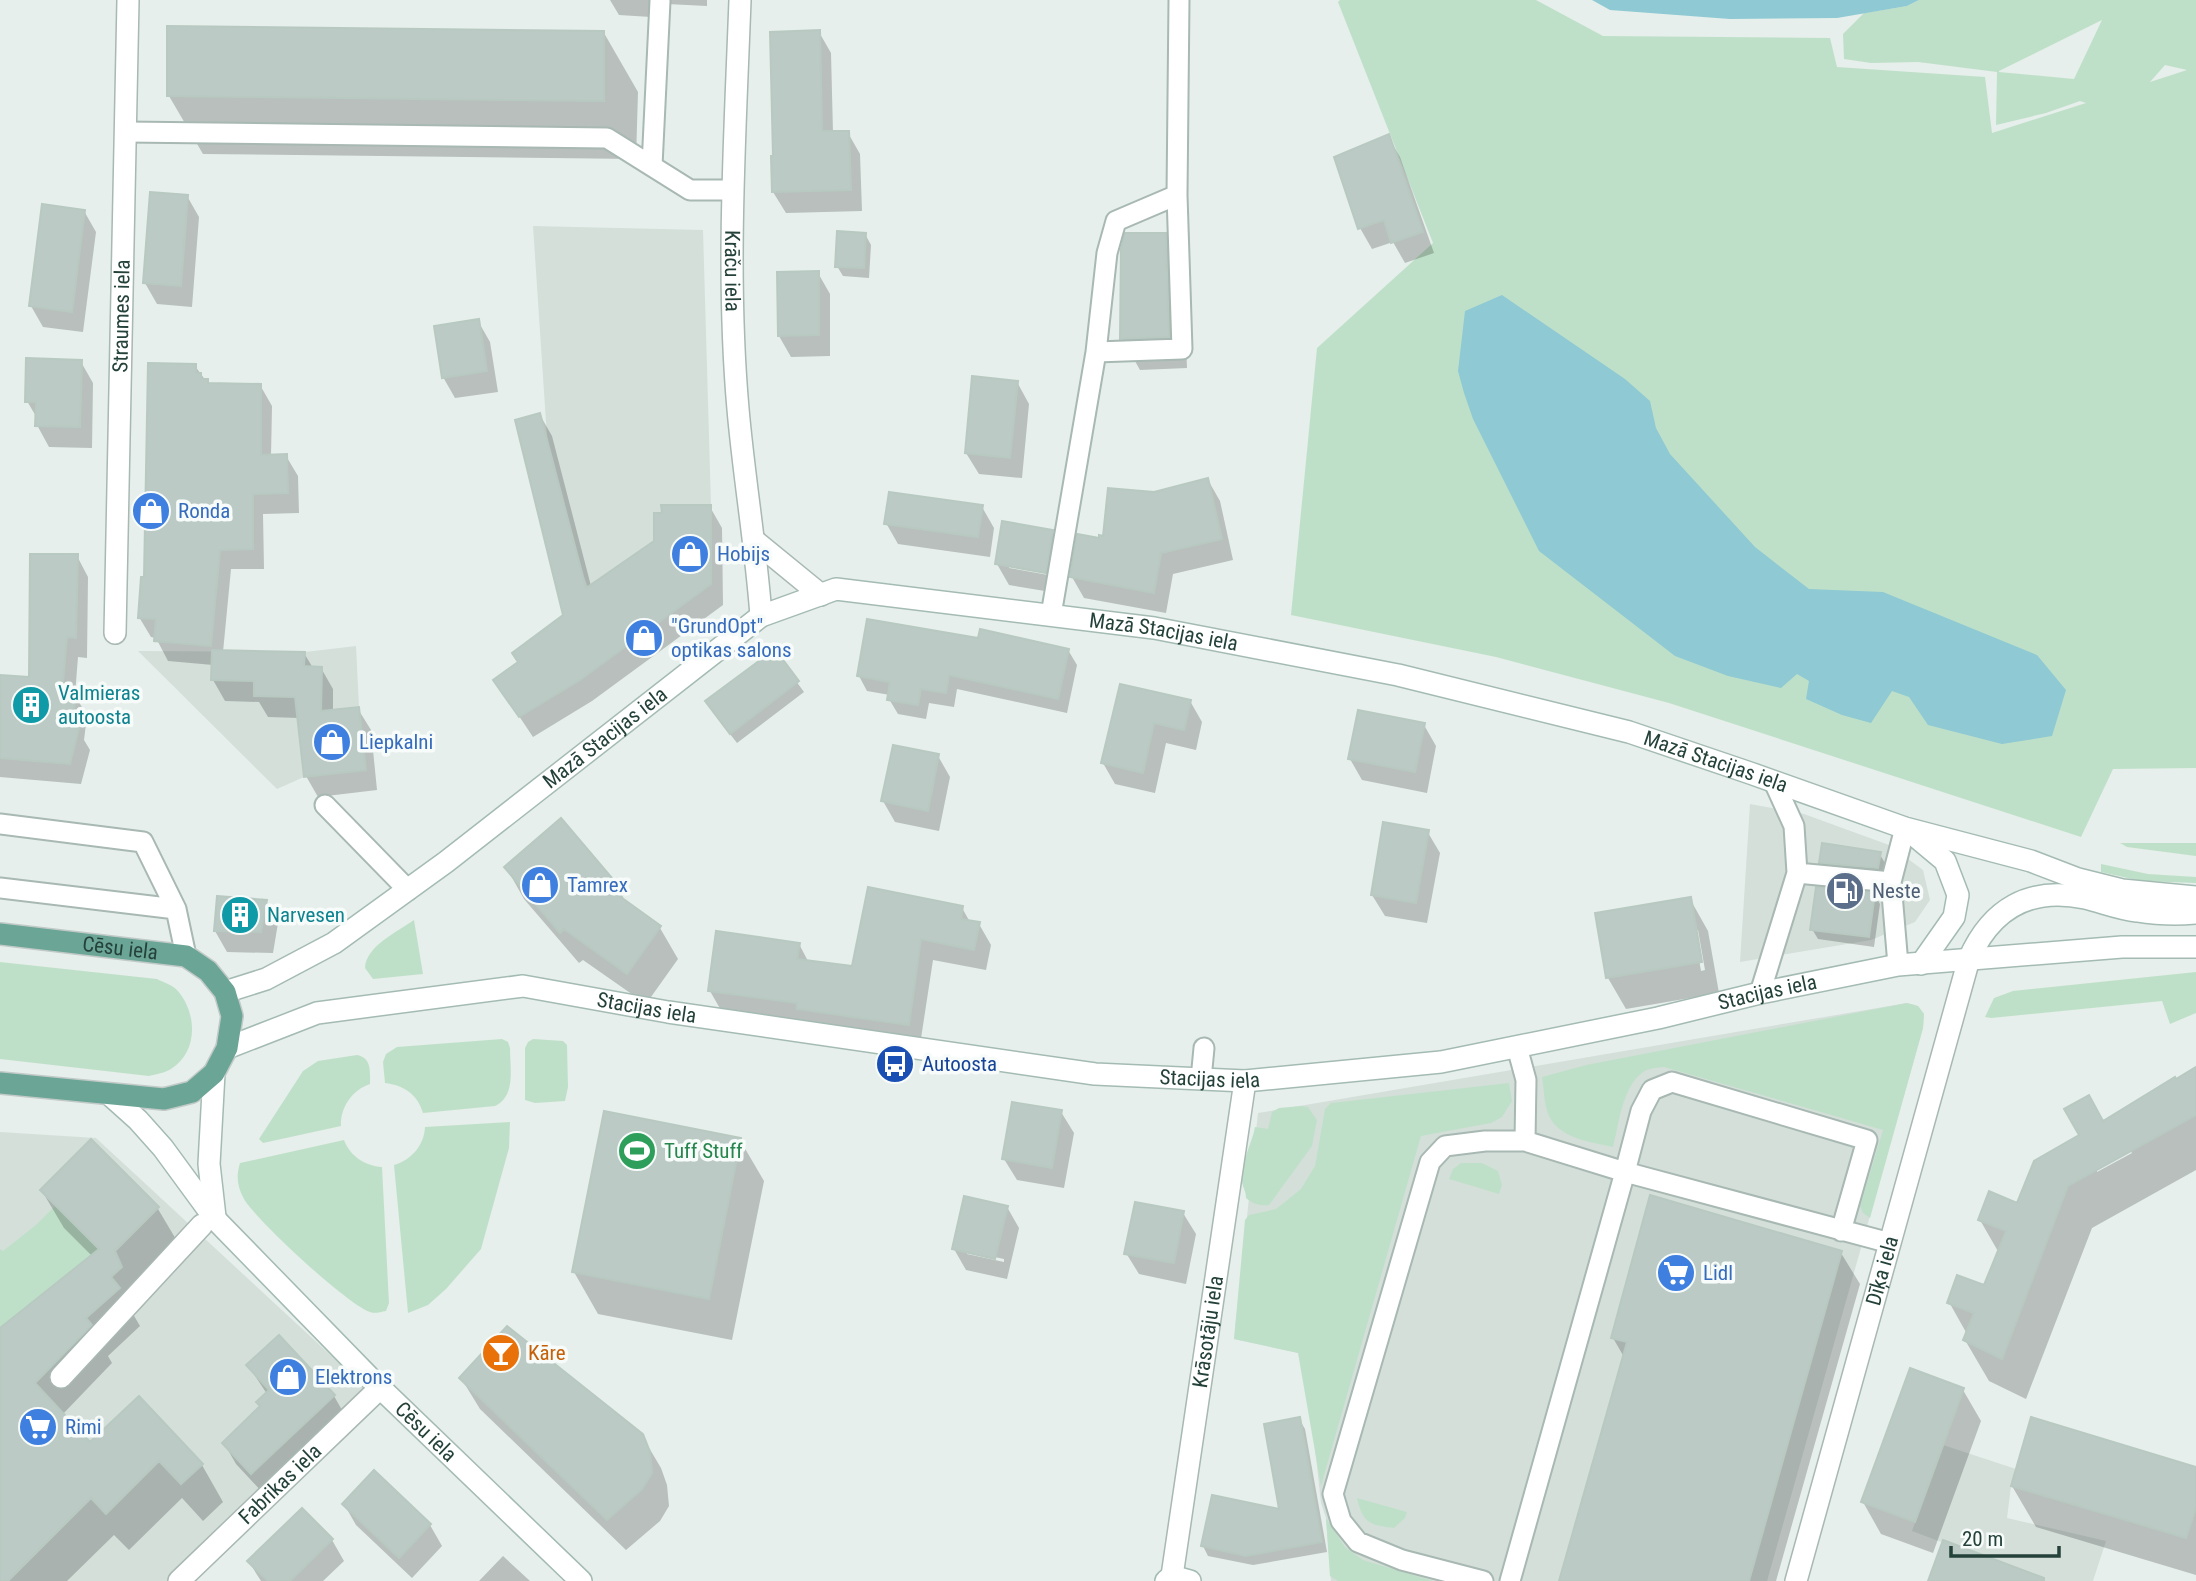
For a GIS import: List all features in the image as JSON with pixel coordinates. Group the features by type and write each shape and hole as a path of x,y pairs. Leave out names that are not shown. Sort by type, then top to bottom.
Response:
{"main road":[{"name":"Straumes iela","path":"115,633 128,0"},
{"name":"Krāču iela","path":"740,0 730,233 738,409 755,541 761,616"},
{"path":"755,541 821,594"},
{"name":"Mazā Stacijas iela","path":"225,992 266,979 334,943 408,890 761,616 836,589 1154,628 1398,675 1629,732 1905,828 2031,861 2078,879 2122,890 2196,897"},
{"path":"1905,828 1945,861 1958,895 1954,917 1921,964"},
{"name":"Dīķa iela","path":"1796,1581 1969,959 1978,938 1996,916 2024,899 2051,895 2084,898 2137,911 2180,915 2196,913"},
{"name":"Cēsu iela","path":"0,934 186,956 208,971 225,992"},
{"name":"Stacijas iela","path":"227,1048 317,1013 523,986 668,1012 1095,1074 1245,1081 1441,1062 1898,965 2122,947 2196,947"},
{"path":"0,1083 164,1099 192,1092 214,1073 227,1048 232,1017 225,992"},
{"path":"61,1377 209,1222 214,1073"},
{"name":"Krāsotāju iela","path":"1176,1579 1245,1081"},
{"name":"Cēsu iela","path":"109,1094 138,1120 163,1148 209,1222 581,1581"},
{"name":"Fabrikas iela","path":"181,1580 380,1388"}],"lane":[{"path":"1096,352 1182,349 1177,195 1179,0"},
{"path":"652,166 660,1"},
{"path":"126,132 607,138 690,191 732,190"},
{"path":"1051,615 1096,352 1107,253 1116,221 1177,195"},
{"path":"1760,993 1797,873 1794,826 1774,782"},
{"path":"325,805 408,890"},
{"path":"0,824 143,842 176,909 186,956"},
{"path":"1898,965 1891,882 1905,828"},
{"path":"1797,873 1891,882"},
{"path":"0,888 176,909"},
{"path":"1517,1047 1526,1080 1525,1141"},
{"path":"1201,1079 1204,1048"},
{"path":"1510,1581 1641,1111 1652,1090 1672,1082 1867,1140 1841,1231"},
{"path":"1483,1581 1402,1560 1358,1542 1341,1521 1333,1494 1430,1162 1445,1146 1485,1141 1525,1141 1625,1172 1890,1243"}],"shaded area":[{"path":"533,226 703,230 711,505 661,505 662,512 654,513 654,533 662,544 594,602 582,572 547,437"},
{"path":"356,646 359,707 297,714 304,777 277,789 138,651 305,652"},
{"path":"1750,804 1804,814 1889,845 1923,870 1930,900 1915,922 1871,940 1740,962"},
{"path":"1907,1003 1918,1006 1924,1014 1923,1028 1767,1581 1331,1581 1326,1518 1321,1503 1312,1421 1299,1353 1234,1339 1258,1113"},
{"path":"0,1132 96,1138 378,1399 180,1581 0,1581"},
{"path":"1943,1445 2016,1469 2007,1518 2106,1541 2093,1581 2045,1581 1912,1531"}],"green space":[{"path":"1536,0 1603,36 1830,38 1837,67 1985,77 1992,133 2086,103 2080,101 2046,113 1996,125 1997,72 1918,62 1871,63 1844,59 1843,34 1864,13 1907,6 1919,0 2196,0 2196,768 2113,769 2081,837 1669,703 1496,657 1291,615 1317,348 1433,243 1338,2","holes":["2102,20 2074,79 1999,72 1999,71","2165,65 2187,70 2150,82"]},
{"path":"2120,843 2196,843 2196,856 2127,847"},
{"path":"2101,864 2148,874 2196,877 2196,883 2141,881 2101,872"},
{"path":"414,920 423,974 373,979 365,968 371,953 376,946"},
{"path":"0,962 157,979 177,990 184,999 192,1031 187,1052 171,1069 149,1076 0,1059"},
{"path":"2196,972 2196,1013 2170,1024 2162,1001 1985,1017 1994,998 2013,991"},
{"path":"1907,1003 1918,1006 1924,1014 1923,1028 1870,1218 1863,1213 1860,1206 1883,1130 1664,1067 1644,1071 1635,1080 1622,1107 1613,1147 1568,1135 1554,1124 1547,1112 1542,1077 1586,1065"},
{"path":"502,1039 508,1042 510,1048 510,1081 506,1096 495,1106 423,1113 418,1101 409,1092 385,1083 383,1062 386,1054 397,1047"},
{"path":"533,1039 563,1041 567,1045 568,1087 565,1101 535,1103 525,1100 525,1048"},
{"path":"357,1055 368,1062 370,1084 348,1100 341,1126 263,1143 259,1139 303,1071 318,1061"},
{"path":"1509,1083 1512,1101 1502,1117 1491,1123 1421,1136 1321,1486 1298,1353 1234,1339 1245,1220 1249,1215 1276,1209 1301,1189 1315,1166 1325,1109 1331,1103"},
{"path":"1308,1107 1317,1120 1312,1146 1269,1205 1254,1203 1246,1198 1242,1175 1255,1127 1268,1129 1272,1112 1279,1108"},
{"path":"510,1122 509,1148 481,1249 428,1305 408,1313 394,1165 406,1160 416,1151 425,1127"},
{"path":"344,1140 350,1151 359,1159 382,1167 389,1303 386,1311 370,1312 324,1279 252,1210 239,1185 240,1163"},
{"path":"1461,1163 1482,1163 1498,1171 1502,1185 1499,1194 1449,1179 1453,1169"},
{"path":"55,1206 99,1249 21,1311 0,1345 0,1249 3,1251"},
{"path":"1357,1498 1407,1512 1405,1518 1394,1528 1373,1524 1365,1518"},
{"path":"1326,1518 1345,1547 1363,1560 1433,1581 1338,1581 1330,1576"}],"water":[{"path":"1592,0 1919,0 1907,6 1837,18 1730,19 1610,10"},
{"path":"1502,295 1625,379 1650,401 1656,428 1670,454 1755,547 1809,589 1883,592 2037,655 2066,690 2052,736 2002,744 1928,725 1909,697 1892,691 1871,723 1842,715 1806,699 1809,681 1797,674 1781,688 1728,676 1675,656 1539,551 1473,419 1458,371 1465,311"}],"building":[{"path":"167,26 604,31 604,101 167,96"},
{"path":"820,30 822,131 849,131 851,190 772,192 770,32"},
{"path":"1389,134 1423,232 1391,243 1384,220 1358,229 1334,157"},
{"path":"150,192 188,195 181,286 143,283"},
{"path":"42,204 85,210 72,312 29,306"},
{"path":"837,231 866,233 864,268 835,267"},
{"path":"1125,233 1166,233 1169,337 1120,339 1121,249"},
{"path":"819,271 819,335 778,336 777,272"},
{"path":"479,319 487,371 442,378 434,326"},
{"path":"26,358 82,360 80,427 35,426 36,402 25,402"},
{"path":"148,363 196,364 196,373 201,373 201,379 208,379 208,383 261,384 261,455 287,454 288,493 253,494 253,549 220,550 211,646 154,641 156,619 138,618 141,577 144,577"},
{"path":"972,376 1018,381 1010,458 965,453"},
{"path":"540,413 586,588 654,541 654,513 662,513 661,505 711,505 711,584 580,680 519,717 493,680 518,662 512,653 563,615 515,420"},
{"path":"1208,478 1222,539 1161,553 1154,593 1070,577 1077,534 1099,538 1099,535 1103,536 1108,488 1154,492"},
{"path":"889,492 983,505 978,537 884,524"},
{"path":"1002,521 1053,530 1046,573 995,564"},
{"path":"30,554 78,554 76,638 67,637 62,693 76,694 72,727 79,728 70,764 0,758 0,675 29,677"},
{"path":"867,619 978,638 980,629 1069,649 1058,699 949,675 946,693 921,689 918,705 887,700 890,682 857,676"},
{"path":"775,649 799,681 730,734 705,701"},
{"path":"212,650 305,652 304,666 322,667 321,711 359,707 366,770 304,777 295,697 254,696 254,681 211,680"},
{"path":"1120,684 1191,700 1184,730 1154,723 1143,773 1101,763"},
{"path":"1358,710 1425,723 1415,772 1348,759"},
{"path":"893,745 939,754 928,811 881,801"},
{"path":"561,818 617,884 611,890 661,926 627,974 564,929 560,933 504,867"},
{"path":"1383,822 1429,830 1416,903 1371,895"},
{"path":"1822,843 1881,852 1878,868 1819,863"},
{"path":"868,887 963,906 961,919 980,922 974,950 921,939 909,1025 797,1009 797,1003 708,991 716,931 800,943 797,959 852,966"},
{"path":"1816,887 1875,893 1869,937 1810,930"},
{"name":"Narvesen","path":"217,896 267,900 261,932 214,931"},
{"path":"1691,897 1702,962 1606,978 1595,913"},
{"path":"2196,1067 2196,1115 2068,1186 2002,1359 1963,1340 1974,1313 1947,1303 1957,1275 1984,1285 2006,1231 1978,1220 1989,1191 2017,1203 2034,1161 2079,1135 2064,1109 2089,1095 2103,1121"},
{"path":"1012,1102 1062,1110 1052,1168 1002,1159"},
{"path":"604,1111 741,1138 709,1299 572,1272"},
{"path":"91,1139 159,1207 115,1251 122,1267 111,1277 120,1288 86,1318 92,1325 35,1383 90,1442 139,1396 203,1464 181,1484 159,1461 106,1514 91,1498 8,1581 0,1581 0,1328 99,1249 40,1190"},
{"path":"1650,1195 1842,1251 1749,1581 1559,1581 1627,1342 1611,1338"},
{"path":"964,1196 1008,1206 995,1259 952,1249"},
{"path":"1135,1202 1184,1211 1174,1263 1124,1254"},
{"path":"507,1326 643,1434 650,1452 652,1473 642,1489 607,1520 459,1378"},
{"path":"279,1335 335,1395 251,1474 222,1443 260,1406 256,1402 269,1390 246,1365"},
{"path":"1910,1368 1964,1388 1915,1522 1861,1502"},
{"path":"1300,1417 1322,1542 1246,1556 1201,1546 1212,1495 1279,1509 1264,1424"},
{"path":"2031,1417 2196,1467 2196,1508 2186,1538 2011,1486"},
{"path":"374,1470 431,1524 399,1558 342,1504"},
{"path":"302,1508 333,1539 290,1581 268,1581 247,1561"},
{"path":"1943,1540 2044,1578 2044,1581 1928,1581"}],"place":[{"name":"Ronda","path":"151,511"},
{"name":"Hobijs","path":"690,554"},
{"name":"\"GrundOpt\" optikas salons","path":"644,638"},
{"name":"Valmieras autoosta","path":"31,705"},
{"name":"Liepkalni","path":"332,742"},
{"name":"Tamrex","path":"540,885"},
{"name":"Neste","path":"1845,891"},
{"name":"Narvesen","path":"240,915"},
{"name":"Autoosta","path":"895,1064"},
{"name":"Tuff Stuff","path":"637,1151"},
{"name":"Lidl","path":"1676,1273"},
{"name":"Kāre","path":"501,1353"},
{"name":"Elektrons","path":"288,1377"},
{"name":"Rimi","path":"38,1427"}]}
